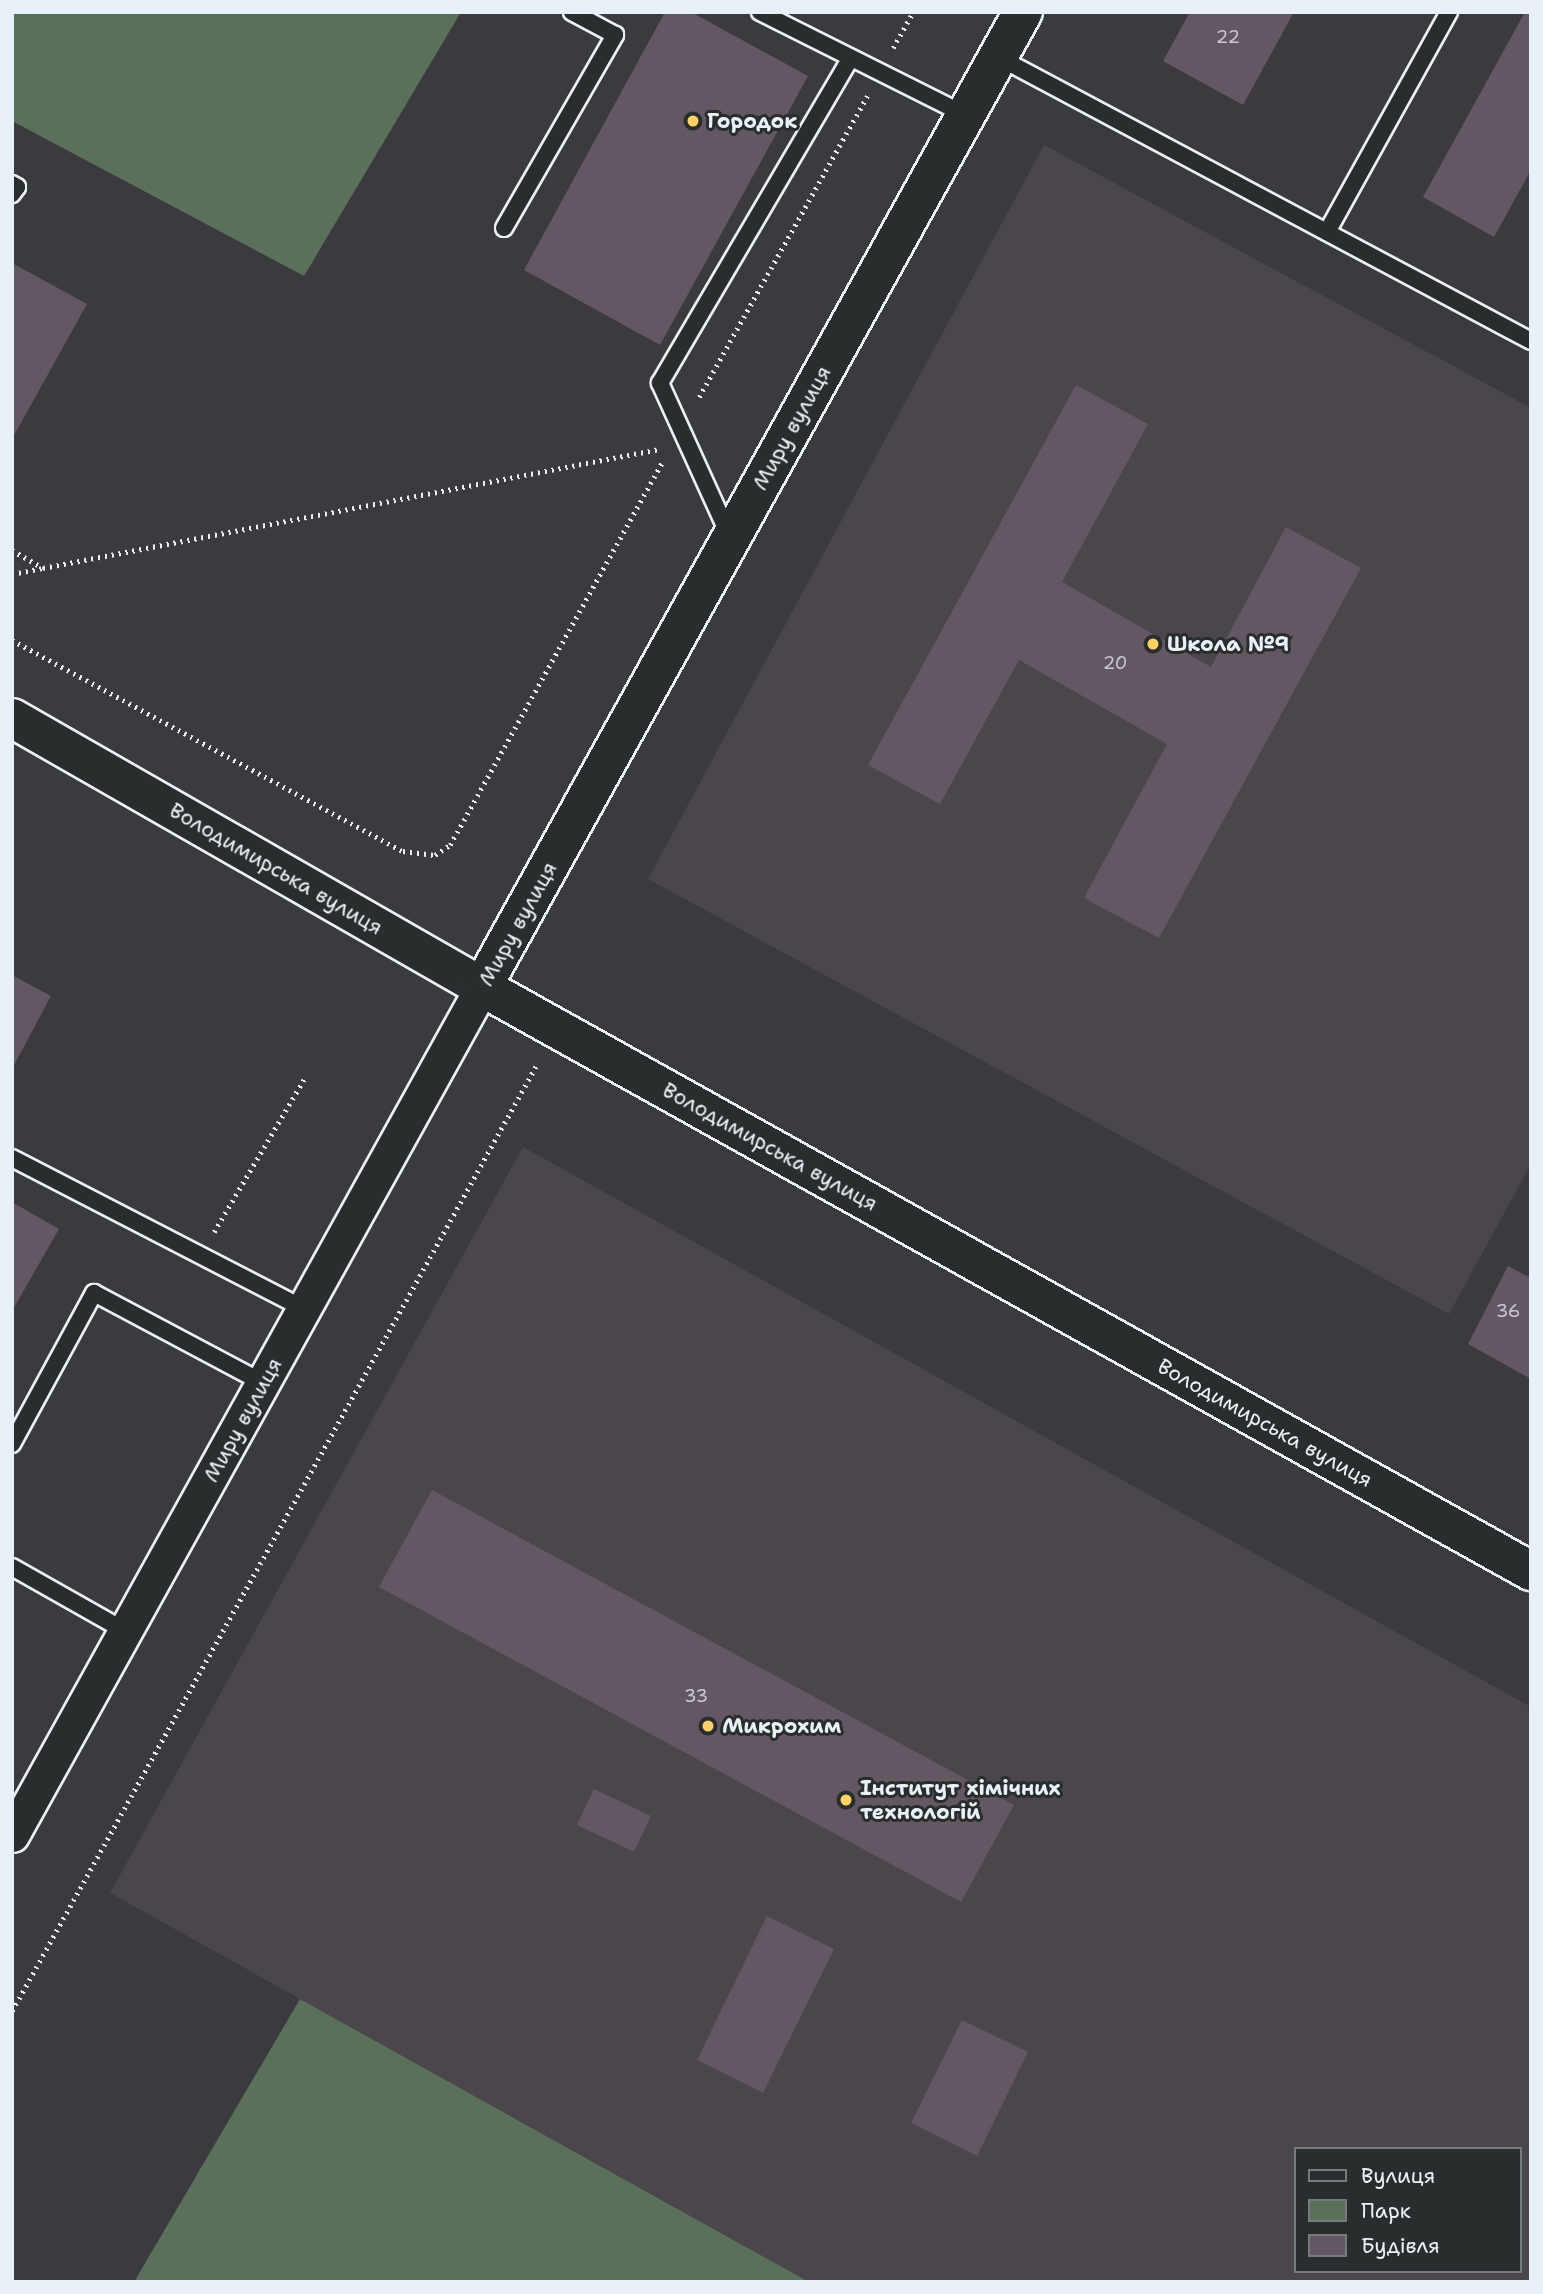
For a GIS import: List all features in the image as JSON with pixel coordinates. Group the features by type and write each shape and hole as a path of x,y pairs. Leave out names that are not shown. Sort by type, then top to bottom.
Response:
{"street":[{"name":"Миру вулиця","path":"12,1835 1023,12"},
{"name":"Володимирська вулиця","path":"12,718 482,987 1531,1571"}],"lane":[{"path":"504,228 615,35 572,12"},
{"path":"760,12 966,115"},
{"path":"1327,232 1448,12"},
{"path":"998,57 1531,341"},
{"path":"731,538 660,383 850,58"},
{"path":"12,184 17,187 12,194"},
{"path":"12,1158 304,1309"},
{"path":"12,1444 94,1293 263,1384"},
{"path":"12,1567 125,1631"}],"path":[{"path":"12,574 671,446"},
{"path":"12,550 43,568"},
{"path":"12,640 403,851 435,855 450,845"},
{"path":"12,2011 537,1066"},
{"path":"201,1256 304,1079"}],"shaded area":[{"name":"Школа №9","path":"1044,145 1531,408 1531,1164 1449,1314 648,879"},
{"name":"Інститут хімічних технологій","path":"523,1147 1531,1707 1531,2282 809,2282 110,1893"}],"green space":[{"path":"12,12 461,12 304,276 12,121"},
{"path":"300,1999 809,2282 134,2282"}],"building":[{"path":"665,12 691,12 808,76 660,345 524,270"},
{"path":"1190,12 1294,12 1243,105 1163,61"},
{"path":"1525,12 1531,12 1531,170 1494,237 1423,197"},
{"path":"12,263 87,304 12,439"},
{"path":"1076,385 1148,424 1062,582 1211,667 1286,527 1361,568 1159,938 1084,898 1167,744 1019,660 940,804 868,765"},
{"path":"12,975 51,996 12,1069"},
{"path":"12,1202 59,1229 12,1311"},
{"path":"1508,1266 1531,1278 1531,1379 1468,1344"},
{"path":"432,1490 1014,1805 961,1902 379,1587"},
{"path":"594,1789 651,1816 634,1852 577,1825"},
{"path":"767,1916 834,1949 763,2093 697,2060"},
{"path":"962,2020 1028,2052 977,2156 911,2123"}],"place":[{"name":"Городок","path":"693,121"},
{"name":"Школа №9","path":"1153,644"},
{"name":"Микрохим","path":"708,1726"},
{"name":"Інститут хімічних технологій","path":"846,1800"}]}
